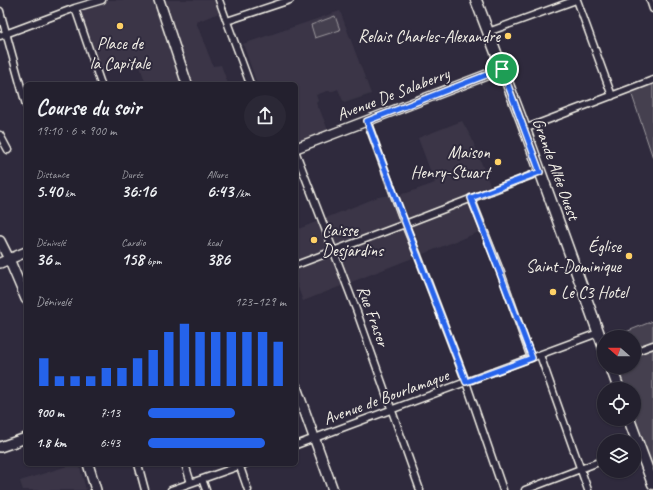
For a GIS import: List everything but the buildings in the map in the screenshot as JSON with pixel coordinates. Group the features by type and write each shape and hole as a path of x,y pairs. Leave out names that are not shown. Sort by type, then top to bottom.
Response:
{"main road":[{"path":"159,0 186,82"},
{"name":"Grande Allée Ouest","path":"476,0 597,330"},
{"name":"Avenue De Salaberry","path":"298,147 502,69"},
{"path":"0,241 24,294"},
{"path":"0,263 24,253"},
{"path":"298,393 333,490"},
{"path":"0,446 24,439"},
{"path":"641,458 653,484"},
{"path":"89,466 96,490"}],"street":[{"path":"3,35 75,8 102,0"},
{"path":"219,0 249,82"},
{"path":"227,22 290,0"},
{"path":"488,32 577,0 612,96"},
{"path":"650,0 653,9"},
{"path":"75,8 101,82"},
{"path":"0,11 3,35 24,99"},
{"path":"524,129 653,80"},
{"path":"367,121 466,382 504,490"},
{"path":"0,135 8,150"},
{"name":"Rue Fraser","path":"298,158 357,312 420,490"},
{"path":"298,264 540,172"},
{"path":"471,198 532,358"},
{"name":"Avenue de Bourlamaque","path":"298,444 597,333"},
{"path":"641,350 653,346"},
{"path":"540,355 588,490"},
{"path":"525,490 597,463"},
{"path":"139,466 145,490"},
{"path":"186,466 191,483"},
{"path":"171,490 238,466"},
{"path":"241,466 248,490"},
{"path":"202,479 206,490"}],"shaded area":[{"path":"98,0 219,0 224,11 196,22 213,66 221,65 227,82 145,82 137,58 98,72 75,8"},
{"path":"340,11 371,94 344,103 338,89 316,95 318,101 316,103 328,130 298,141 298,82 256,82 243,44"},
{"path":"335,16 340,30 315,38 311,25"},
{"path":"653,80 653,158 630,89"},
{"path":"462,121 472,139 492,190 471,199 484,230 303,301 298,287 298,229 378,197 407,193 435,183 418,138"},
{"path":"653,321 653,484 641,443 641,434 638,434 636,426 641,426 641,382 616,382 614,374 641,374 641,330 630,330"},
{"path":"68,466 80,466 86,490 23,490 20,481"}],"place":[{"name":"Place de la Capitale","path":"120,26"},
{"name":"Relais Charles-Alexandre","path":"508,36"},
{"name":"Maison Henry-Stuart","path":"498,162"},
{"name":"Caisse Desjardins","path":"314,240"},
{"name":"Église Saint-Dominique","path":"629,256"},
{"name":"Le C3 Hotel","path":"553,292"}],"route":[{"path":"502,69 540,172 471,198 532,358 466,382 402,217 367,121 502,69"}]}
